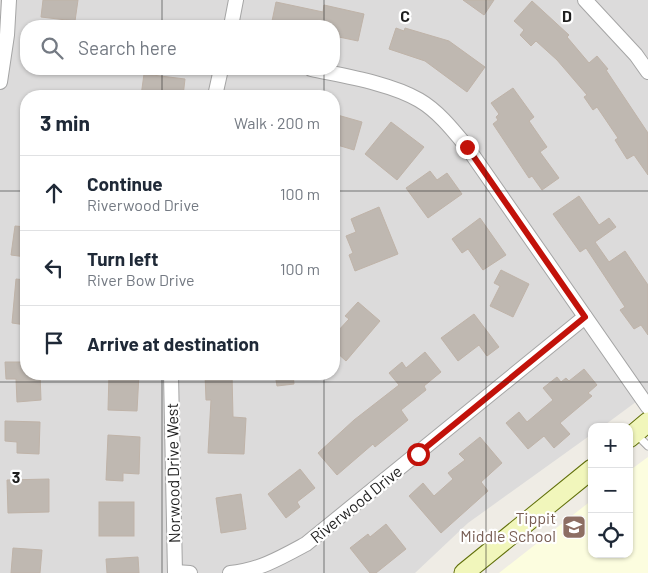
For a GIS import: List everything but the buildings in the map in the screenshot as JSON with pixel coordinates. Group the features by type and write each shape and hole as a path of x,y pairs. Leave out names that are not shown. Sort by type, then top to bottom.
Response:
{"main road":[{"path":"464,573 588,472"}],"street":[{"path":"0,82 7,35 9,0"},
{"path":"231,20 236,0"},
{"path":"585,0 607,22 648,72"},
{"path":"216,90 219,75"},
{"path":"334,75 402,93 420,101 447,123 467,147 648,407"},
{"name":"Riverwood Drive","path":"230,573 243,572 273,562 306,544 585,317"},
{"name":"Norwood Drive West","path":"171,380 175,572"},
{"path":"175,572 190,573"}],"shaded area":[{"path":"0,0 648,0 648,393 607,423 588,423 588,437 468,523 415,573 0,573"},
{"name":"Tippit Middle School","path":"648,457 648,573 499,573 588,503 588,558 633,558 633,468"}],"place":[{"name":"Tippit Middle School","path":"574,527"}],"route":[{"path":"418,454 585,317 467,147"}]}
